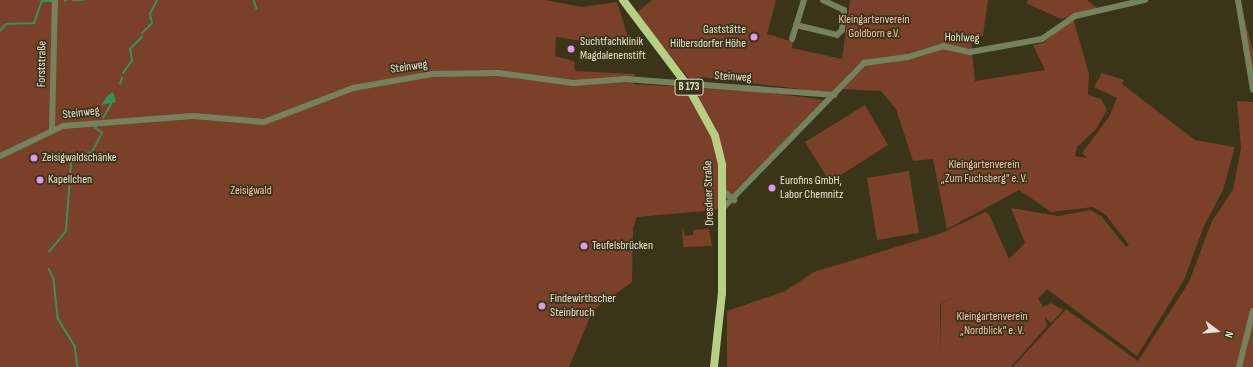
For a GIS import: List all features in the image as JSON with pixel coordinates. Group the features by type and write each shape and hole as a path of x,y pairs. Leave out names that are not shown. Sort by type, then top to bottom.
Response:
{"main road":[{"name":"Dresdner Straße","path":"623,0 688,85 715,136 722,165 722,310 714,367"}],"street":[{"name":"Forststraße","path":"52,129 55,0"},
{"path":"792,39 804,0"},
{"path":"796,25 837,35 842,30 844,10 823,0"},
{"name":"Hohlweg","path":"722,209 734,200 864,63 908,57 943,46 970,52 1042,39 1075,16 1145,0"},
{"path":"1238,0 1253,90"},
{"name":"Steinweg","path":"0,156 52,129 78,123 193,116 264,122 353,88 432,74 498,73 541,81 626,79 688,85 780,89 834,95"},
{"path":"722,190 734,200"},
{"path":"1239,367 1253,311"}],"green space":[{"name":"Zeisigwald","path":"0,0 545,0 582,7 617,2 629,40 601,44 556,37 555,56 574,61 575,71 635,74 634,84 766,92 824,100 716,210 637,217 633,228 632,282 593,310 569,367 0,367"},
{"path":"652,0 776,0 767,34 793,42 792,48 842,59 850,0 988,0 983,36 971,39 975,81 1045,70 1033,45 1043,43 1073,18 1089,74 1088,95 1101,99 1107,110 1096,129 1077,147 1075,156 1087,158 1082,153 1109,117 1117,98 1094,87 1102,73 1124,80 1122,84 1195,140 1235,147 1223,190 1204,226 1184,280 1137,356 1047,289 1038,299 1043,307 1051,303 1063,310 1051,323 1045,317 1047,326 1011,367 727,367 727,311 785,291 814,272 942,233 985,212 989,214 1009,259 1025,243 1011,208 1058,216 1090,210 1101,216 1126,247 1129,245 1106,215 1093,207 1051,212 1019,190 947,229 933,159 913,161 896,109 881,91 842,89 857,64 834,93 700,77 690,80 636,13","holes":["941,304 940,355 940,305"]},
{"path":"1028,0 1087,0 1097,8 1061,19 1026,3"},
{"path":"1242,8 1253,52 1253,78"},
{"path":"1237,101 1253,102 1253,367 1013,367 1066,309 1138,361 1189,282 1212,221 1233,190 1241,148"},
{"path":"865,105 888,145 830,182 805,142"},
{"path":"909,171 919,233 877,240 867,178"},
{"path":"682,225 685,236 693,235 693,230 709,229 712,246 683,247"}],"shaded area":[{"path":"113,92 116,102 101,105 108,95"}],"waterway":[{"path":"73,0 83,0"},
{"path":"142,33 152,23 150,14 157,0"},
{"path":"254,0 257,9"},
{"path":"0,31 6,24 34,23 42,1 52,1"},
{"path":"123,73 132,61 130,49 142,37"},
{"path":"120,84 122,78"},
{"path":"103,118 111,104"},
{"path":"49,252 66,231 71,163 92,152 102,133 95,128 97,125"},
{"path":"49,269 54,279 58,318 75,346 78,367"}],"place":[{"name":"Gaststätte Hilbersdorfer Höhe","path":"754,37"},
{"name":"Suchtfachklinik Magdalenenstift","path":"571,49"},
{"name":"Zeisigwaldschänke","path":"34,158"},
{"name":"Kapellchen","path":"40,180"},
{"name":"Eurofins GmbH, Labor Chemnitz","path":"772,188"},
{"name":"Teufelsbrücken","path":"584,246"},
{"name":"Findewirthscher Steinbruch","path":"542,306"}],"park label":[{"name":"Kleingartenverein Goldborn e.V.","path":"874,27"},
{"name":"Kleingartenverein „Zum Fuchsberg“ e. V.","path":"984,172"},
{"name":"Kleingartenverein „Nordblick“ e. V.","path":"992,324"}]}
